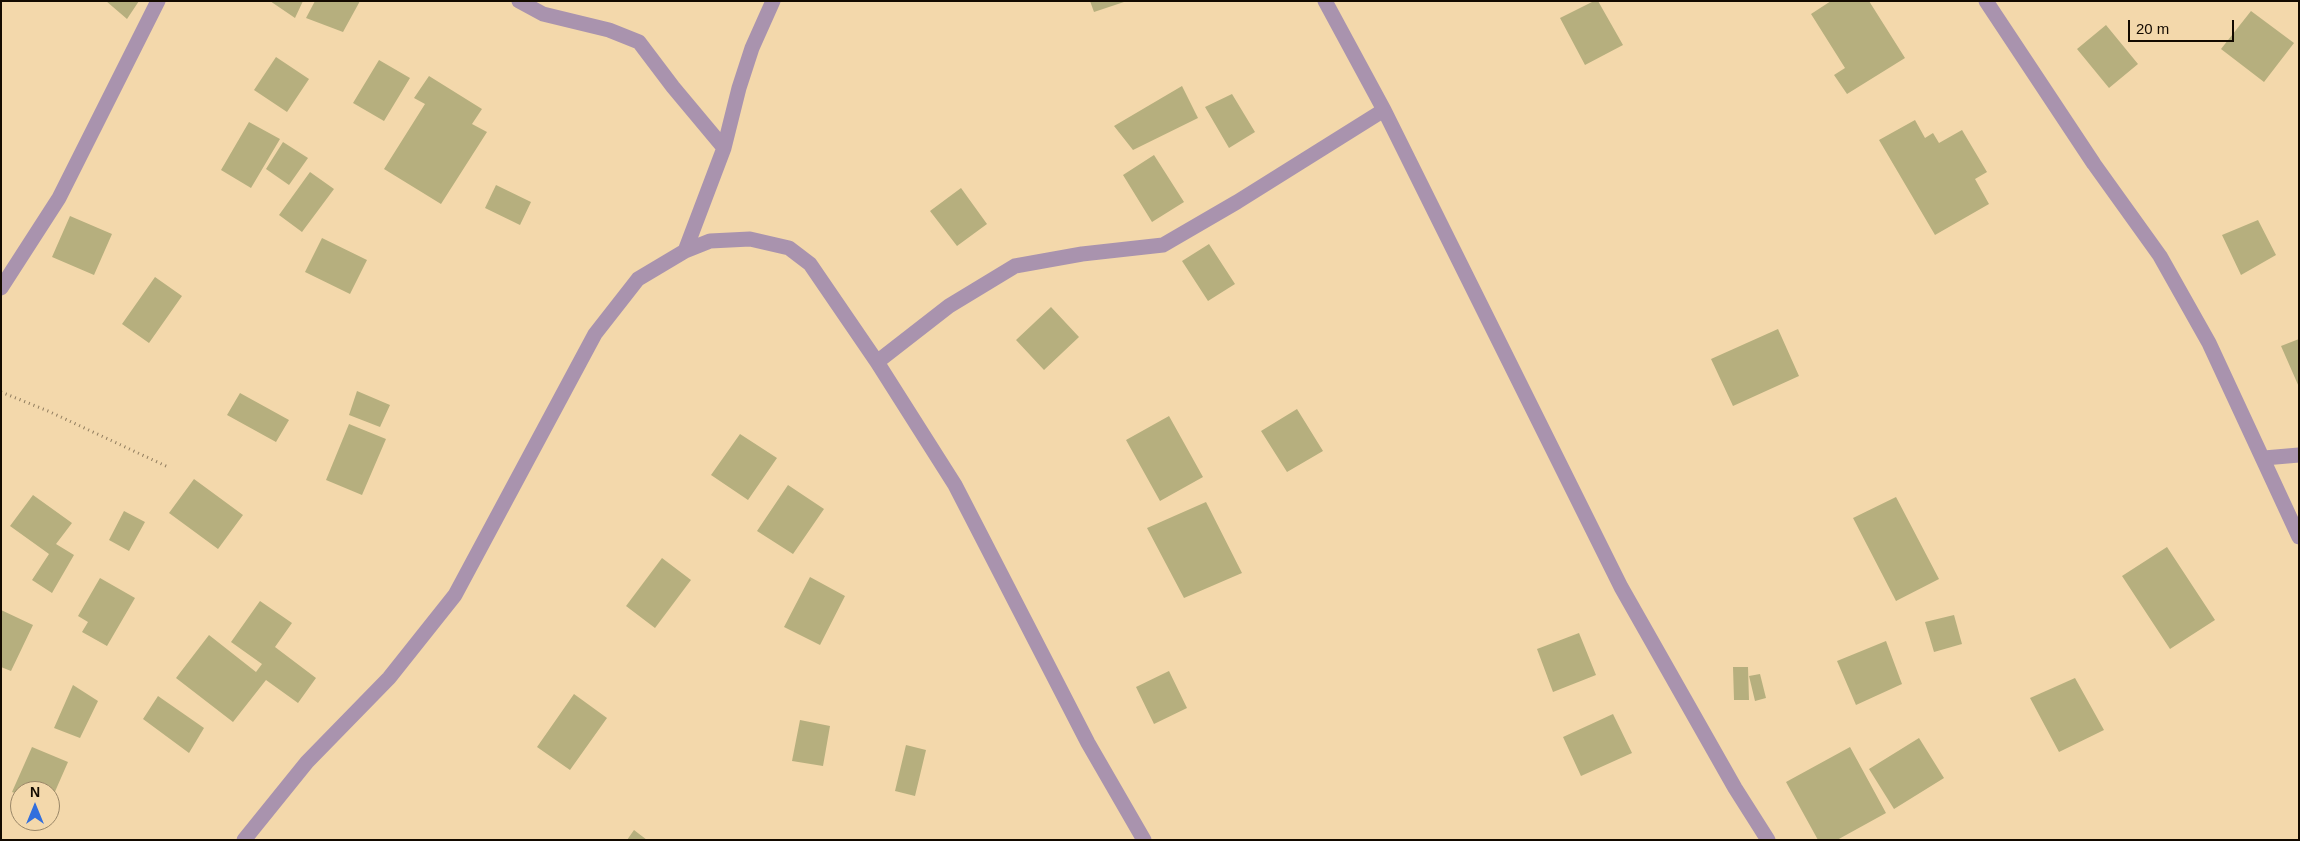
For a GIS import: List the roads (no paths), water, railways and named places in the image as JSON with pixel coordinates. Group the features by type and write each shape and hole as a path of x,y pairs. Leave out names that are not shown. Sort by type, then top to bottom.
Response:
{"street":[{"path":"1,288 59,198 158,1"},
{"path":"518,1 543,14 609,30 640,42 672,87 724,148"},
{"path":"685,251 724,148 739,88 752,48 773,1"},
{"path":"1325,1 1384,110 1621,588 1735,788 1768,840"},
{"path":"1986,1 2094,164 2160,256 2209,343 2299,537"},
{"path":"877,362 949,306 1014,266 1082,254 1163,245 1237,202 1384,110"},
{"path":"244,840 307,762 389,678 455,594 595,334 638,279 685,251 710,241 750,239 790,248 810,264 877,362 956,485 1088,743 1144,840"},
{"path":"2264,458 2299,455"}]}
